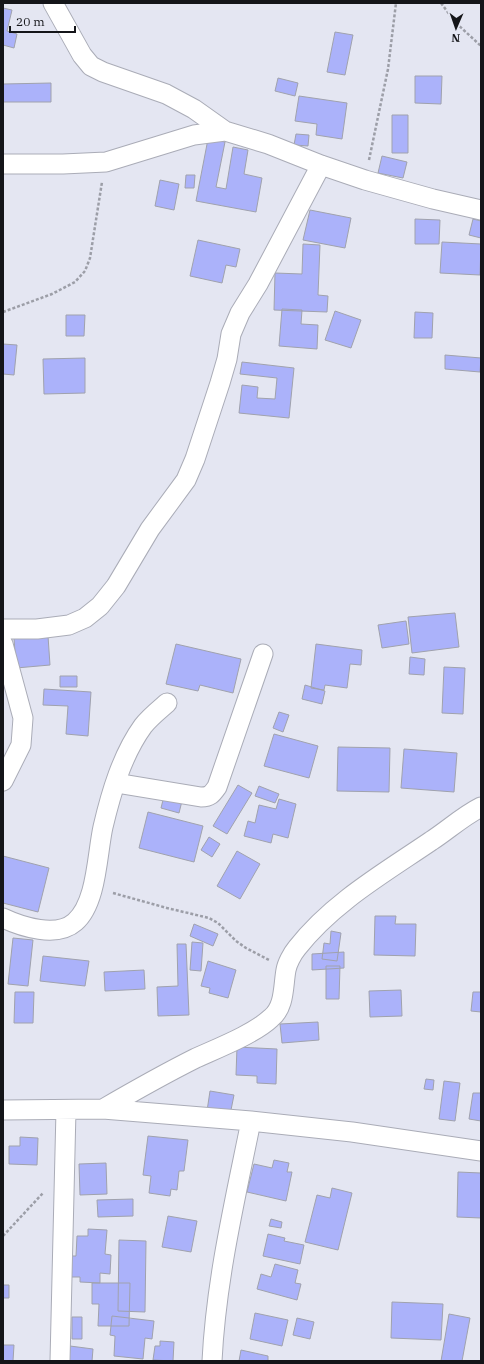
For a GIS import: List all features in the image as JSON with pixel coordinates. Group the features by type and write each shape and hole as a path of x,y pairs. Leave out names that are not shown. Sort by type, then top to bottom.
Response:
{"street":[{"path":"53,3 82,55 91,66 103,72 166,94 194,109 224,131 268,144 321,165 365,180 481,210"},
{"path":"3,164 106,162 194,135 224,131"},
{"path":"3,629 69,626 85,618 95,610 116,586 150,529 186,480 195,459 220,383 227,359 231,334 237,320 258,284 321,165"},
{"path":"3,644 23,718 21,745 3,781"},
{"path":"116,784 201,797 208,797 212,795 263,654"},
{"path":"3,918 32,928 49,930 64,928 74,923 82,915 93,887 103,829 116,784 130,747 144,725 167,703"},
{"path":"103,1109 166,1073 252,1030 272,1018 280,1006 286,968 295,950 317,926 360,889 481,807"},
{"path":"3,1110 103,1109 251,1121 352,1132 481,1151"},
{"path":"60,1361 66,1110"},
{"path":"212,1361 214,1327 227,1240 251,1121"}],"path":[{"path":"365,180 388,69 396,3"},
{"path":"441,3 456,23 481,46"},
{"path":"3,312 52,294 75,282 85,271 90,258 106,162"},
{"path":"93,887 209,918 218,923 236,941 246,948 286,968"},
{"path":"3,1236 45,1191 65,1176"}],"building":[{"path":"3,8 12,10 7,31 17,34 14,48 3,45"},
{"path":"335,32 353,35 345,75 327,72"},
{"path":"415,76 442,76 441,104 415,103"},
{"path":"278,78 298,83 295,96 275,91"},
{"path":"51,83 51,102 3,102 3,84"},
{"path":"299,96 347,103 342,139 316,135 317,124 295,121"},
{"path":"392,115 408,115 408,153 392,153"},
{"path":"296,134 309,135 308,146 294,145"},
{"path":"208,139 225,142 216,187 226,189 233,147 248,150 244,174 262,178 256,212 196,201"},
{"path":"382,156 407,162 403,178 378,173"},
{"path":"186,175 195,175 194,188 185,188"},
{"path":"160,180 179,184 174,210 155,206"},
{"path":"310,210 351,218 345,248 303,240"},
{"path":"415,219 440,220 439,244 415,244"},
{"path":"473,219 481,221 481,238 469,235"},
{"path":"198,240 240,249 236,267 226,265 222,283 190,276"},
{"path":"442,242 481,244 480,275 440,273"},
{"path":"303,244 320,245 318,295 328,296 327,312 274,310 275,273 302,274"},
{"path":"282,309 302,310 301,324 318,325 317,349 279,346"},
{"path":"335,311 361,320 351,348 325,340"},
{"path":"415,312 433,313 432,338 414,338"},
{"path":"66,315 85,315 84,336 66,336"},
{"path":"3,344 17,345 14,375 3,374"},
{"path":"445,355 481,358 480,372 445,369"},
{"path":"85,358 85,393 44,394 43,359"},
{"path":"242,362 294,368 289,418 239,413 242,385 258,387 257,398 275,399 277,378 240,374"},
{"path":"455,613 459,647 412,653 408,617"},
{"path":"406,621 409,644 382,648 378,625"},
{"path":"48,636 50,665 16,668 14,638"},
{"path":"176,644 241,659 233,693 200,685 198,691 166,684"},
{"path":"316,644 362,650 361,665 350,664 347,688 325,685 324,690 311,688"},
{"path":"410,657 425,659 424,675 409,674"},
{"path":"444,667 465,668 463,714 442,713"},
{"path":"60,676 77,676 77,687 60,687"},
{"path":"305,685 325,691 322,704 302,699"},
{"path":"44,689 91,692 88,736 66,734 68,706 43,705"},
{"path":"279,712 289,715 283,732 273,728"},
{"path":"274,734 318,746 309,778 264,766"},
{"path":"338,747 390,748 389,792 337,791"},
{"path":"404,749 457,753 454,792 401,788"},
{"path":"238,785 252,793 227,834 213,826"},
{"path":"259,786 279,794 275,803 255,796"},
{"path":"164,796 182,801 179,813 161,808"},
{"path":"279,799 296,804 288,838 273,834 271,843 244,836 248,821 255,823 259,805 276,809"},
{"path":"148,812 203,826 194,862 139,848"},
{"path":"209,837 220,844 212,857 201,850"},
{"path":"237,851 260,864 240,899 217,886"},
{"path":"3,856 49,868 38,912 3,903"},
{"path":"375,916 396,916 395,924 416,924 415,956 374,955"},
{"path":"194,924 218,934 213,946 190,936"},
{"path":"331,931 341,933 337,961 322,959 324,943 330,944"},
{"path":"13,938 33,940 28,986 8,984"},
{"path":"192,942 203,943 201,971 190,970"},
{"path":"177,944 186,944 189,1015 158,1016 157,987 178,986"},
{"path":"344,952 344,968 312,970 312,954"},
{"path":"43,956 89,961 85,986 40,981"},
{"path":"208,961 236,970 228,998 209,993 210,988 201,986"},
{"path":"326,966 340,966 339,999 326,999"},
{"path":"144,970 145,989 105,991 104,972"},
{"path":"401,990 402,1016 370,1017 369,991"},
{"path":"15,992 34,992 33,1023 14,1023"},
{"path":"473,992 481,992 481,1012 471,1011"},
{"path":"318,1022 319,1040 282,1043 280,1024"},
{"path":"237,1047 277,1049 276,1084 257,1083 257,1076 236,1075"},
{"path":"426,1079 434,1080 433,1090 424,1089"},
{"path":"444,1081 460,1083 455,1121 439,1119"},
{"path":"210,1091 234,1095 230,1115 207,1111"},
{"path":"473,1093 481,1093 481,1121 469,1119"},
{"path":"148,1136 188,1140 184,1171 179,1171 177,1190 171,1189 170,1196 149,1193 151,1176 143,1175"},
{"path":"20,1137 38,1138 37,1165 9,1164 9,1146 20,1146"},
{"path":"274,1160 289,1163 287,1172 292,1172 286,1201 247,1192 254,1164 272,1168"},
{"path":"106,1163 107,1194 80,1195 79,1164"},
{"path":"458,1172 481,1173 481,1218 457,1217"},
{"path":"332,1188 352,1193 338,1250 305,1242 317,1195 330,1198"},
{"path":"133,1199 133,1216 98,1217 97,1200"},
{"path":"168,1216 197,1221 191,1252 162,1247"},
{"path":"271,1219 282,1222 281,1228 269,1226"},
{"path":"88,1229 107,1230 105,1254 111,1255 110,1274 100,1273 100,1283 80,1282 80,1277 68,1277 69,1256 76,1256 77,1236 88,1236"},
{"path":"268,1234 285,1238 284,1241 304,1245 300,1264 263,1256"},
{"path":"119,1240 146,1241 145,1312 118,1311"},
{"path":"275,1264 298,1270 295,1283 301,1284 297,1300 257,1289 261,1274 271,1277"},
{"path":"92,1283 130,1283 129,1326 98,1326 99,1304 92,1304"},
{"path":"3,1285 9,1285 9,1298 3,1298"},
{"path":"392,1302 443,1304 441,1340 391,1338"},
{"path":"255,1313 288,1320 282,1346 250,1339"},
{"path":"449,1314 470,1318 462,1361 441,1361"},
{"path":"112,1316 154,1321 152,1339 145,1338 143,1359 114,1356 115,1336 110,1335"},
{"path":"72,1317 82,1317 82,1339 72,1339"},
{"path":"297,1318 314,1322 310,1339 293,1335"},
{"path":"160,1341 174,1342 173,1361 153,1360 155,1346 160,1346"},
{"path":"3,1345 14,1345 13,1361 3,1361"},
{"path":"70,1346 93,1349 92,1361 69,1361"},
{"path":"241,1350 268,1356 268,1361 239,1361"}]}
